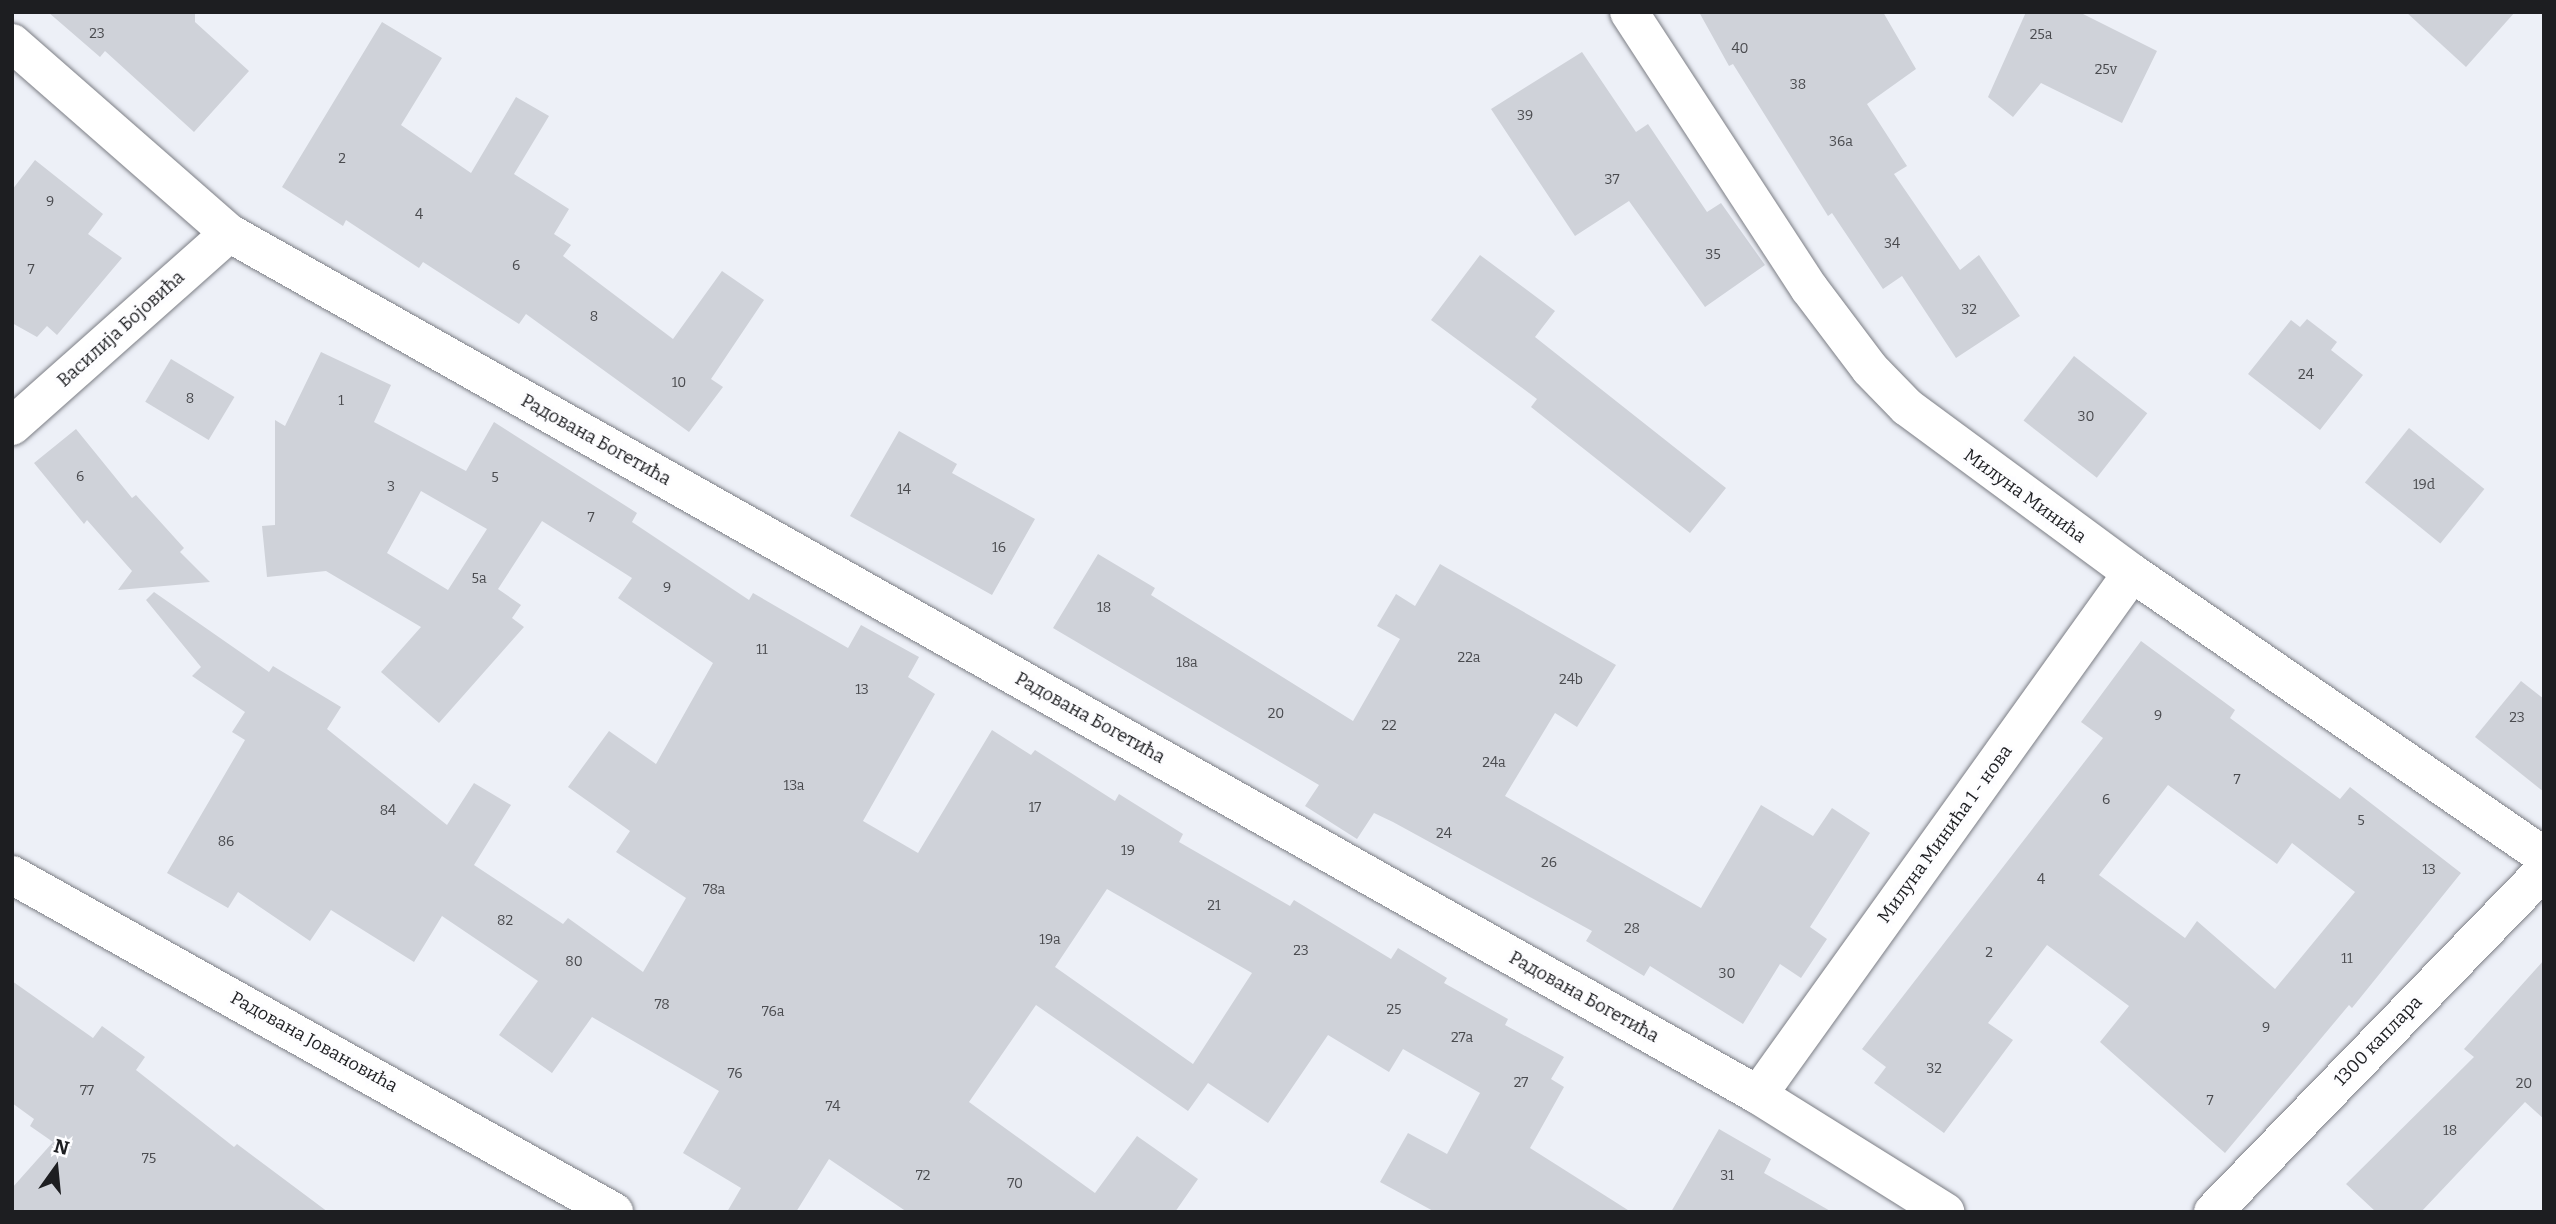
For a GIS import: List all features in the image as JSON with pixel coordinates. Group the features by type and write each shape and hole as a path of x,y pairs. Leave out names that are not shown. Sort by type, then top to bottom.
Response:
{"street":[{"name":"Милуна Минића","path":"1629,12 1809,288 1870,369 1940,434 2132,573 2544,856"},
{"name":"Радована Богетића","path":"12,43 229,233 1758,1095 1945,1212"},
{"name":"Василија Бојовића","path":"12,426 229,233"},
{"name":"Милуна Минића 1 - нова","path":"1758,1095 2132,573"},
{"name":"1300 каплара","path":"2213,1212 2544,871"},
{"name":"Радована Јовановића","path":"12,875 614,1212"}],"building":[{"path":"48,12 195,12 195,22 249,71 194,132 105,51 100,57"},
{"path":"1699,12 1883,12 1916,69 1867,104 1907,166 1894,174 1960,270 1979,255 2020,316 1956,358 1902,276 1883,289 1832,213 1828,216 1733,64 1729,66"},
{"path":"2026,12 2079,12 2157,51 2122,123 2041,83 2013,117 1988,97"},
{"path":"2406,12 2515,12 2466,67"},
{"path":"382,22 442,58 401,125 471,173 516,97 549,116 514,174 569,209 554,234 571,245 563,256 673,339 722,271 764,300 711,379 723,387 689,432 526,314 519,324 423,262 419,268 346,220 343,226 282,187"},
{"path":"1582,52 1636,132 1648,124 1707,212 1721,203 1765,265 1705,307 1629,201 1575,236 1491,109"},
{"path":"35,160 103,214 88,234 122,258 57,335 47,326 37,337 12,323 12,190"},
{"path":"1480,255 1555,311 1535,337 1726,488 1690,533 1531,407 1537,399 1431,320"},
{"path":"2307,319 2337,342 2331,350 2363,375 2320,430 2248,374 2291,320 2300,327"},
{"path":"321,352 391,385 374,422 466,471 494,422 637,513 632,522 749,600 753,593 848,648 861,625 919,657 908,677 935,694 863,821 918,853 992,730 1031,755 1035,750 1115,801 1119,794 1183,834 1179,842 1290,906 1294,900 1391,959 1398,948 1447,978 1444,983 1508,1019 1505,1025 1564,1057 1551,1079 1564,1087 1530,1148 1631,1212 1435,1212 1380,1182 1408,1133 1447,1154 1480,1093 1403,1049 1389,1072 1328,1035 1268,1123 1208,1083 1188,1111 1036,1005 969,1102 1095,1193 1137,1136 1198,1179 1175,1212 907,1212 829,1159 796,1212 727,1212 741,1188 683,1153 719,1091 592,1017 552,1073 499,1035 538,981 442,916 414,962 331,910 310,941 238,892 228,908 167,873 245,740 232,732 245,712 192,676 201,667 146,600 154,592 269,672 273,666 341,707 327,729 447,825 474,783 511,805 474,865 563,924 568,918 643,972 686,898 616,852 630,831 568,787 609,731 656,764 713,663 618,598 632,578 542,521 498,589 521,605 512,618 524,627 439,723 381,672 421,627 326,571 267,577 262,526 275,525 275,420 285,426","holes":["421,491 487,529 448,590 387,553","1107,889 1252,973 1193,1064 1055,967"]},
{"path":"2074,356 2147,413 2097,478 2024,421"},
{"path":"171,359 234,397 209,440 145,402"},
{"path":"2409,428 2484,489 2440,543 2365,482"},
{"path":"76,429 132,498 136,495 184,548 180,552 210,582 118,590 132,571 87,520 84,524 34,463"},
{"path":"899,431 957,464 952,473 1035,519 992,595 850,516"},
{"path":"1098,554 1155,588 1151,595 1353,721 1400,639 1377,626 1396,594 1415,606 1440,564 1616,665 1577,727 1555,713 1505,796 1701,908 1761,805 1813,836 1832,808 1870,833 1810,927 1827,939 1801,978 1780,964 1743,1024 1650,966 1644,976 1586,941 1592,931 1393,822 1374,813 1357,839 1305,806 1319,785 1053,628"},
{"path":"2141,641 2235,710 2230,718 2340,799 2350,787 2461,873 2352,1008 2349,1005 2225,1153 2100,1042 2129,1006 2047,945 1988,1023 2013,1040 1944,1133 1874,1083 1886,1067 1862,1049 2103,738 2081,722","holes":["2168,785 2277,864 2292,843 2355,892 2275,989 2197,921 2185,938 2099,875"]},
{"path":"2521,681 2544,699 2544,792 2475,737"},
{"path":"2544,960 2544,1119 2525,1102 2421,1212 2376,1212 2346,1184 2474,1057 2464,1049"},
{"path":"12,981 93,1038 102,1026 145,1057 136,1070 234,1147 237,1144 328,1212 12,1212 12,1188 53,1142 30,1126 34,1119 12,1103"},
{"path":"1719,1129 1771,1159 1764,1173 1832,1212 1671,1212"}]}
